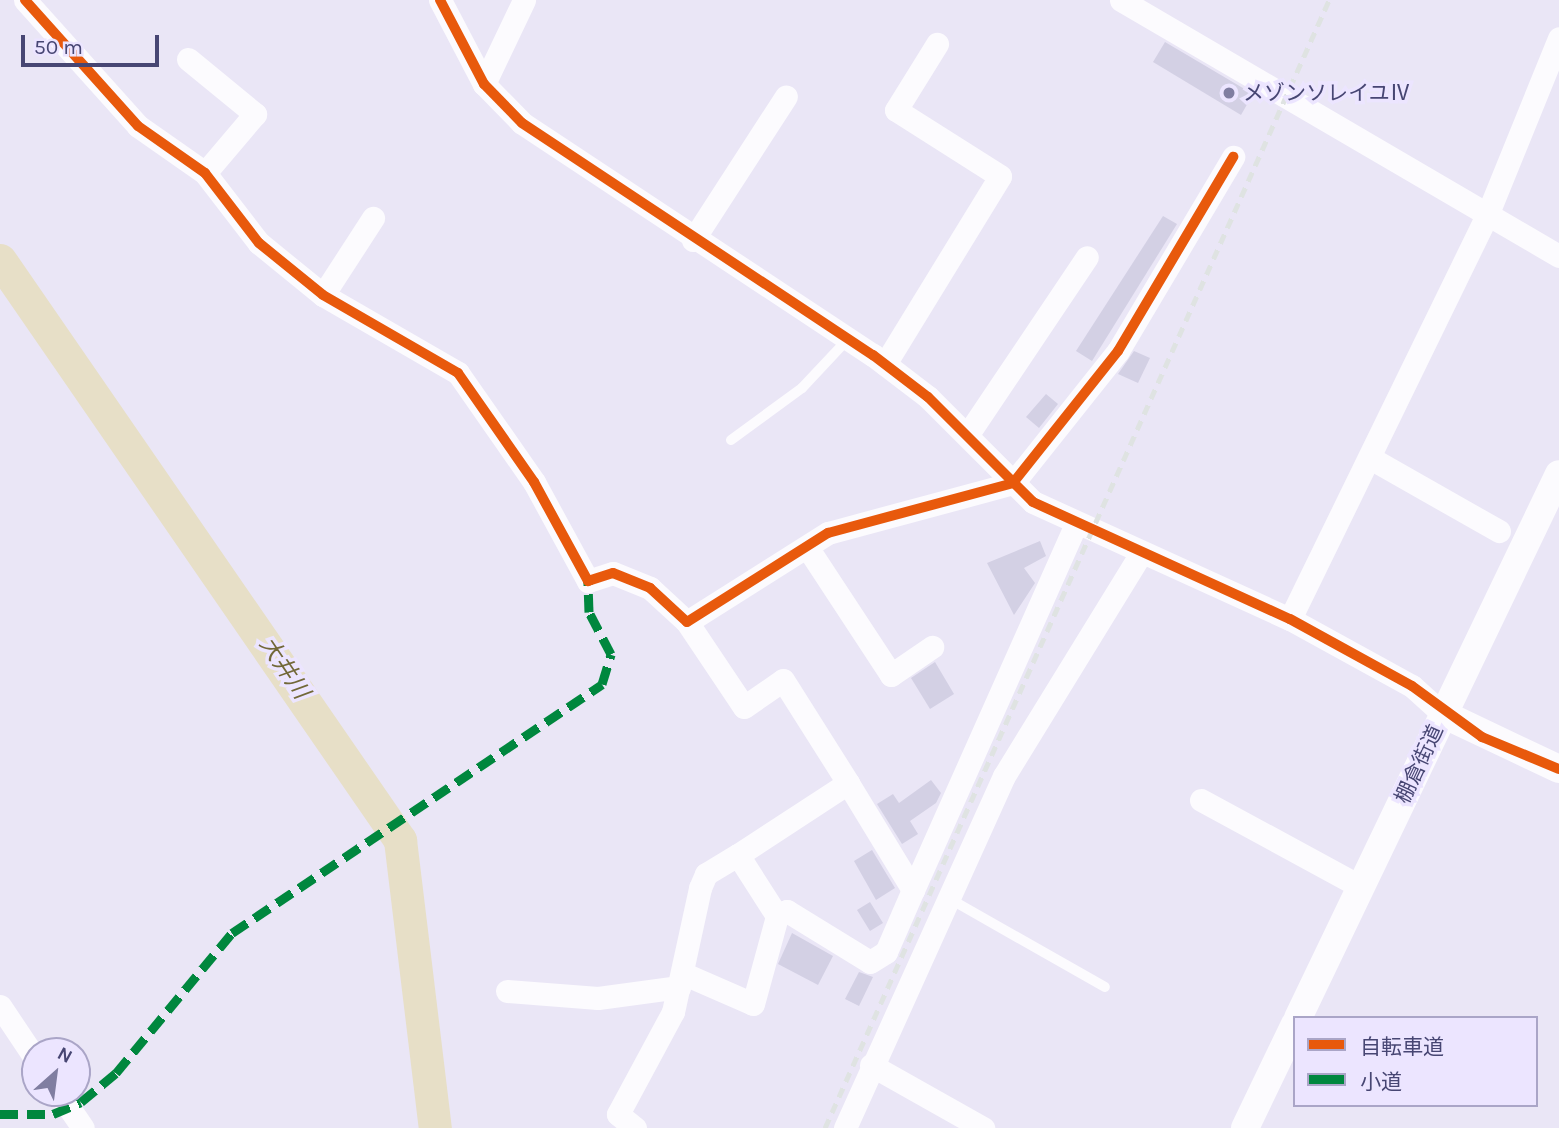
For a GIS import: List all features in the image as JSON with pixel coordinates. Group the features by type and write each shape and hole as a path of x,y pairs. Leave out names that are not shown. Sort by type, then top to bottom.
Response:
{"street":[{"path":"25,0 138,126 205,173 259,243 323,295 458,373 534,482 588,581 613,573 650,589 687,622 744,707 783,680 913,890"},
{"path":"440,0 484,84 532,131 693,240 885,364 968,434 1013,483 1076,524 1290,619 1412,686 1443,714 1559,769"},
{"path":"484,84 524,0"},
{"path":"1121,0 1486,218 1559,256"},
{"path":"1290,619 1372,459 1486,218 1559,38"},
{"path":"885,364 1000,177 896,110 937,44"},
{"path":"188,59 256,114 205,173"},
{"path":"693,240 786,96"},
{"path":"687,622 828,533 1013,483 1118,351 1233,157"},
{"path":"323,295 373,218"},
{"path":"968,434 1087,257"},
{"path":"1372,459 1499,531"},
{"name":"棚倉街道","path":"1299,1016 1559,474"},
{"path":"777,916 787,911 870,962 886,952 1076,524"},
{"path":"807,547 891,675 932,648"},
{"path":"845,1128 871,1065 950,899 1004,776 1141,553"},
{"path":"635,1128 618,1114 673,1012 706,874 848,783"},
{"path":"1201,800 1361,887"},
{"path":"507,991 598,998 681,980 753,1004 777,916 738,855"},
{"path":"0,1006 21,1037"},
{"path":"1245,1128 1293,1028"},
{"path":"871,1065 983,1128"},
{"path":"69,1107 83,1128"}],"lane":[{"path":"731,440 802,388 848,339"},
{"path":"950,899 1105,987"}],"building":[{"path":"1165,42 1253,94 1241,115 1153,62"},
{"path":"1163,216 1177,224 1092,361 1076,351"},
{"path":"1134,351 1150,358 1138,383 1118,374"},
{"path":"1046,394 1058,404 1039,428 1026,417"},
{"path":"1040,541 1046,556 1024,568 1035,583 1014,615 987,563"},
{"path":"935,662 954,694 930,709 911,678"},
{"path":"931,780 941,793 936,803 910,821 918,834 902,844 877,804 893,794 899,803"},
{"path":"872,850 895,888 876,900 854,861"},
{"path":"870,902 883,923 870,931 857,910"},
{"path":"792,933 833,956 818,985 778,964"},
{"path":"859,972 873,977 859,1006 845,999"}],"waterway":[{"name":"大井川","path":"0,260 400,840 435,1128"}],"railway":[{"path":"825,1128 1329,0"}],"marked path":[{"path":"0,1114 53,1114 81,1102 116,1073 232,933 602,684 611,654 589,612 588,581"}],"cycle path":[{"path":"25,0 138,126 205,173 259,243 323,295 458,373 534,482 588,581 613,573 650,588 687,622 828,533 1013,483 1118,351 1233,157"},
{"path":"440,0 484,84 522,123 873,355 928,397 1033,502 1290,619 1412,686 1482,737 1559,769"}],"place":[{"name":"メゾンソレイユⅣ","path":"1229,93"}]}
